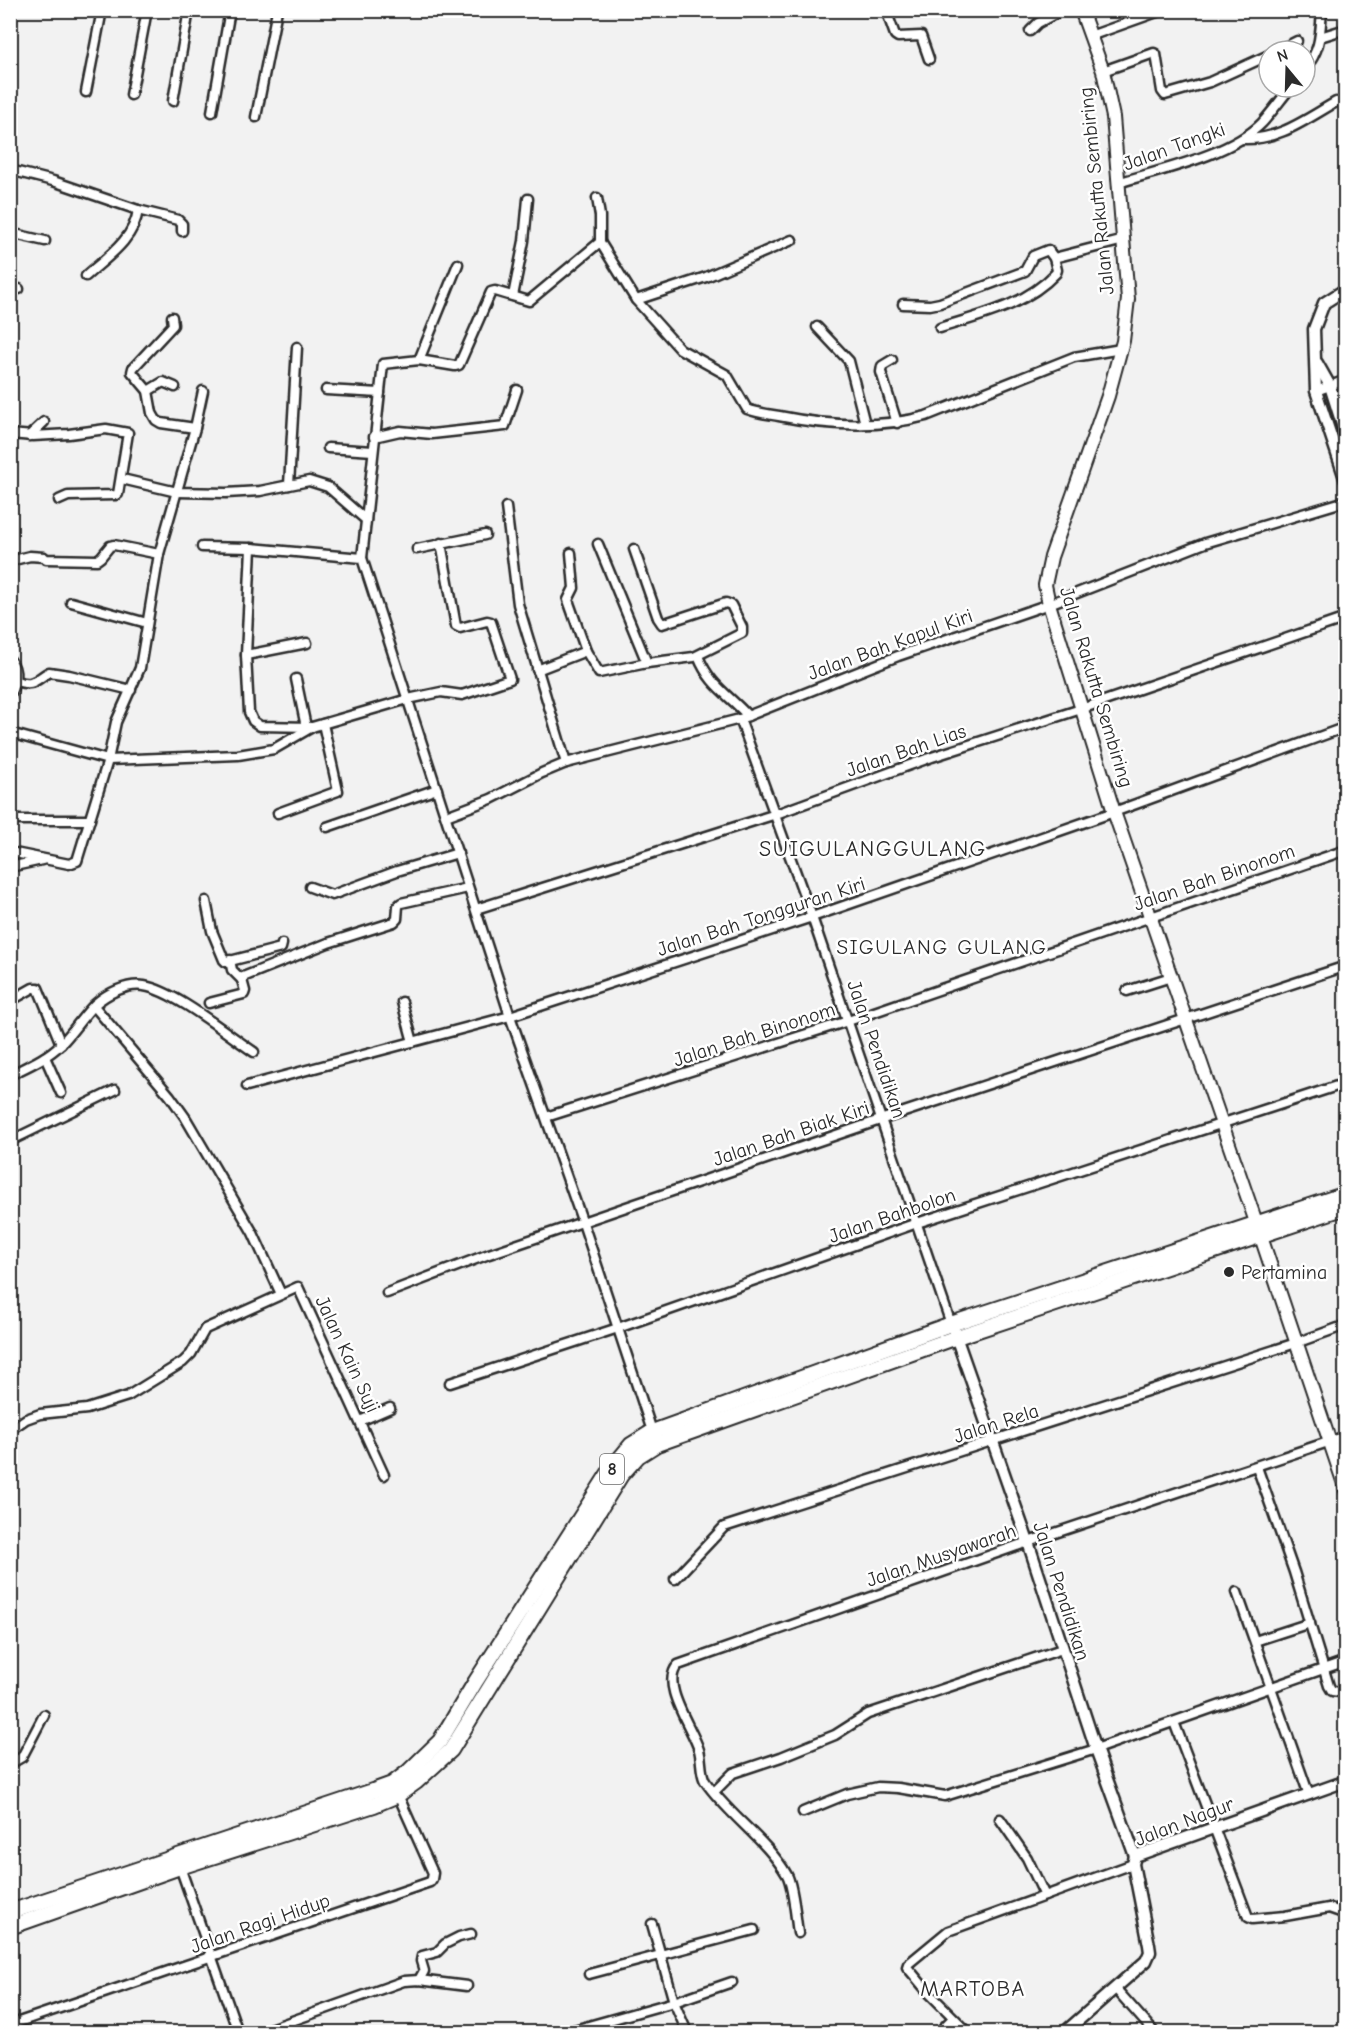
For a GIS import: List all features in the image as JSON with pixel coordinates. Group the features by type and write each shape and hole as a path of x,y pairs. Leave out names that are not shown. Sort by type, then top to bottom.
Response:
{"highway":[{"name":"8","path":"1258,1230 1346,1194"},
{"name":"8","path":"10,1912 370,1792 392,1784 408,1772 440,1741 612,1468 632,1445 954,1331 1258,1230 1346,1207"},
{"name":"8","path":"10,1927 180,1867 374,1805 398,1795 416,1782 450,1750 621,1475 654,1438"}],"main road":[{"name":"Jalan Rakutta Sembiring","path":"1081,10 1103,70 1113,117 1128,299 1121,349 1108,396 1051,557 1045,585 1114,812 1346,1490"}],"street":[{"path":"86,92 102,10"},
{"path":"131,95 147,10"},
{"path":"173,101 189,10"},
{"path":"212,112 230,10"},
{"path":"256,117 276,10"},
{"path":"886,10 895,35 898,37 921,36 928,58"},
{"path":"1030,31 1038,23 1062,10"},
{"path":"1090,36 1163,10"},
{"path":"1317,49 1322,10"},
{"path":"1320,37 1346,29"},
{"path":"1103,70 1154,53 1162,91 1165,95 1210,82 1257,60"},
{"name":"Jalan Tangki","path":"1118,183 1203,156 1241,138 1261,124 1281,99"},
{"path":"1241,138 1257,139 1274,136 1336,102"},
{"path":"10,170 53,181 138,210 178,220 182,224 182,231"},
{"path":"597,198 600,242 636,300 680,349 727,375 745,407 750,410 829,424 897,423 926,416 1074,357 1121,349"},
{"path":"513,296 524,241 528,199"},
{"path":"86,276 127,238 138,210"},
{"path":"10,233 45,241"},
{"path":"636,300 706,277 792,240"},
{"path":"1054,258 1124,240"},
{"path":"600,242 529,301 495,291 489,293 459,365 419,360 384,363 362,558 510,1016 583,1222 654,1438"},
{"path":"903,304 940,303 1025,271 1032,257 1049,250 1054,258 1056,273 1032,294 1000,309 940,328"},
{"path":"419,360 458,264"},
{"path":"1346,289 1323,303 1314,329 1316,391 1346,481"},
{"path":"172,317 173,325 132,370 148,391 152,413 156,420 161,423 195,428"},
{"path":"818,327 849,361 865,424"},
{"path":"290,485 297,347"},
{"path":"892,360 882,366 881,372 897,423"},
{"path":"1315,361 1330,386 1346,437"},
{"path":"1316,391 1346,381"},
{"path":"148,391 163,382 176,387"},
{"path":"326,390 380,393"},
{"path":"374,437 400,432 432,434 505,426 517,390"},
{"path":"10,852 69,864 77,861 108,760 116,722 140,668 159,554 195,428 203,391"},
{"path":"29,436 44,422"},
{"path":"10,434 29,436 69,434 106,429 128,433 119,493 116,495 68,496 59,500"},
{"path":"328,448 373,451"},
{"path":"122,478 177,492 226,493 249,492 306,481 325,485 366,520"},
{"name":"Jalan Bah Kapul Kiri","path":"446,816 491,799 566,763 744,717 898,656 1049,604 1205,543 1346,501"},
{"path":"506,507 518,604 566,763"},
{"path":"417,549 485,535"},
{"path":"251,548 246,655 249,712 253,721 260,726 309,727 441,692 462,695 510,679 491,622 460,628 456,626 441,543"},
{"path":"598,544 647,663"},
{"path":"10,561 30,556 46,559 97,560 110,546 114,545 159,554"},
{"path":"202,547 251,548 362,558"},
{"path":"571,553 574,588 569,602 586,651 598,673 698,656 742,633 742,627 731,605 726,603 662,624 633,549"},
{"path":"71,602 147,623"},
{"name":"Jalan Bah Lias","path":"476,909 776,814 932,757 1082,709 1346,618"},
{"path":"246,655 307,643"},
{"path":"537,670 586,651"},
{"path":"698,656 704,670 717,688 735,702 744,717"},
{"path":"10,660 14,665 16,681 10,694"},
{"path":"16,681 36,682 49,672 130,690"},
{"path":"296,679 309,727"},
{"name":"Jalan Pendidikan","path":"744,717 1028,1542 1134,1860"},
{"path":"278,813 338,791 322,724"},
{"path":"10,733 108,760 136,760 256,753 278,747 309,727"},
{"name":"Jalan Bah Tongguran Kiri","path":"247,1086 510,1016 812,917 1346,728"},
{"path":"327,827 437,789"},
{"path":"10,820 90,820"},
{"name":"Jalan Bah Binonom","path":"546,1117 848,1021 1346,850"},
{"path":"310,887 332,895 397,871 458,853"},
{"path":"10,867 45,859"},
{"path":"242,980 243,977 328,943 394,922 401,903 468,888"},
{"path":"206,901 212,931 226,962 281,948 282,944"},
{"path":"208,1003 243,994 245,991 242,980 232,970 230,960"},
{"name":"Jalan Bah Biak Kiri","path":"387,1293 489,1254 883,1119 1346,966"},
{"path":"1127,991 1171,977"},
{"path":"10,1075 45,1057 61,1044 104,997 126,987 145,986 167,994 254,1052"},
{"path":"10,1001 33,988 38,988 61,1044"},
{"path":"402,1002 413,1042"},
{"path":"10,1430 26,1419 40,1414 87,1409 129,1396 183,1362 191,1354 205,1329 281,1294 253,1233 185,1117 94,1006"},
{"path":"45,1057 61,1093"},
{"name":"Jalan Bahbolon","path":"450,1383 618,1328 917,1223 1346,1083"},
{"path":"10,1141 115,1090"},
{"name":"Jalan Kain Suji","path":"281,1294 297,1287 300,1288 384,1475"},
{"name":"Jalan Rela","path":"675,1579 723,1527 1346,1325"},
{"path":"360,1420 390,1408"},
{"name":"Jalan Musyawarah","path":"714,1792 703,1777 700,1753 675,1694 674,1669 686,1662 1028,1542 1346,1436"},
{"path":"1257,1467 1332,1691 1346,1690"},
{"path":"1237,1592 1309,1795"},
{"path":"1255,1641 1310,1623"},
{"path":"798,1934 787,1875 758,1839 714,1792 733,1773 835,1735 868,1714 1062,1649"},
{"path":"803,1812 846,1794 878,1787 945,1796 1096,1749 1346,1661"},
{"path":"10,1764 22,1757 44,1715"},
{"path":"1174,1722 1249,1918 1282,1916 1329,1908 1346,1914"},
{"name":"Jalan Nagur","path":"1070,2031 1146,1962 1150,1952 1134,1860 1215,1827 1346,1781"},
{"name":"Jalan Ragi Hidup","path":"10,2025 430,1882 433,1873 398,1795"},
{"path":"1000,1818 1027,1858 1045,1896"},
{"path":"968,2032 925,1989 907,1967 908,1964 948,1931 1045,1896 1134,1860"},
{"path":"180,1867 238,2032"},
{"path":"652,1924 674,2002 687,2032"},
{"path":"589,1974 754,1930"},
{"path":"419,1980 424,1971 422,1956 437,1952 450,1941 471,1934"},
{"path":"261,2032 404,1981 419,1980 467,1986"},
{"path":"567,2032 584,2030 732,1982"},
{"path":"1115,1988 1155,2032"},
{"path":"939,2032 953,2018"}],"place":[{"name":"Pertamina","path":"1229,1272"}],"district":[{"name":"SUIGULANGGULANG","path":"873,848"},
{"name":"SIGULANG GULANG","path":"942,947"},
{"name":"MARTOBA","path":"973,1988"}]}
